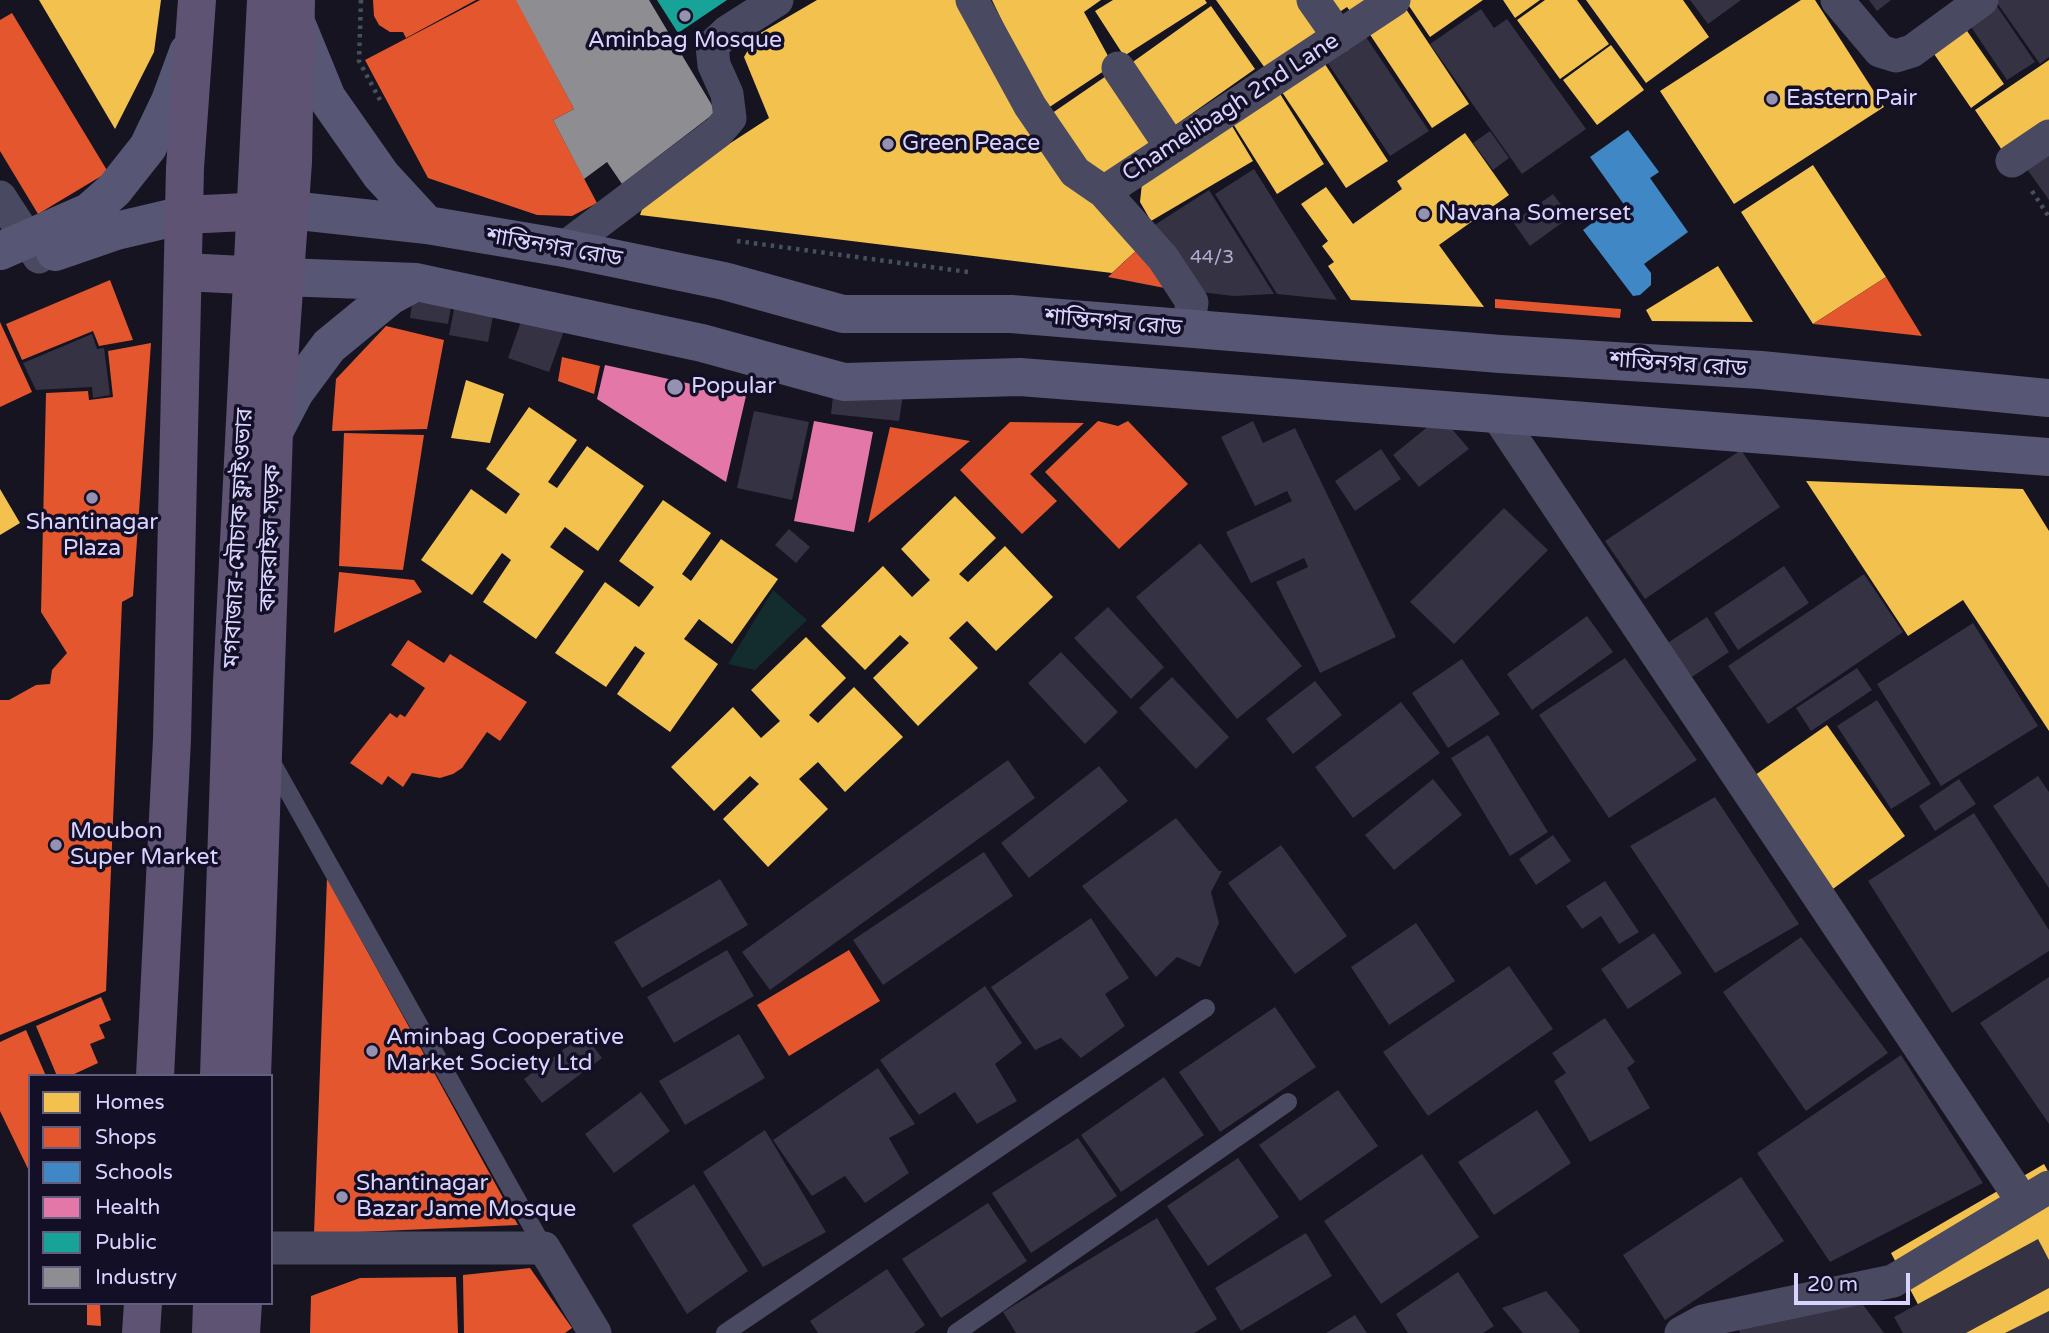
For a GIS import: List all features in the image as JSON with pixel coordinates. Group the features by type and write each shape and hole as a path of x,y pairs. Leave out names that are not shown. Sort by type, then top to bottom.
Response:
{"main road":[{"path":"155,1074 172,739 184,215 197,0"},
{"path":"286,7 327,98 372,163 427,225"},
{"name":"কাকরাইল সড়ক","path":"252,1074 274,432 293,162 286,7"},
{"name":"মগবাজার-মৌচাক ফ্লাইওভার","path":"219,1074 232,682 286,7"},
{"path":"0,272 22,249 89,212 132,170 148,147 170,101 193,38"},
{"name":"শান্তিনগর রোড","path":"184,215 289,210 427,225 564,248 724,281 843,314 1011,314 1500,354 1761,370 2049,398"},
{"path":"22,249 184,215"},
{"path":"184,272 416,282 702,343 844,382 1020,377 2049,457"},
{"path":"274,432 295,392 329,346 390,296 416,282"},
{"path":"1495,412 1500,354"},
{"path":"141,1333 143,1305"},
{"path":"211,1333 212,1305"},
{"path":"241,1333 243,1305"}],"street":[{"path":"564,248 718,132 730,118 727,94 714,65 712,46 727,32 777,0"},
{"path":"972,0 1030,106 1075,172 1104,192"},
{"path":"1313,0 1339,37"},
{"name":"Chamelibagh 2nd Lane","path":"1188,329 1192,302 1163,258 1104,192 1394,0"},
{"path":"1837,0 1880,51 1896,56 1912,51 1982,0"},
{"path":"1118,68 1171,148"},
{"path":"2012,161 2049,136"},
{"path":"0,197 22,249"},
{"path":"1495,412 2036,1195 1894,1281 1698,1329"},
{"path":"273,1248 544,1248 595,1333"}],"lane":[{"path":"265,752 544,1248"},
{"path":"724,1333 1206,1008"},
{"path":"956,1333 1288,1102"}],"green space":[{"path":"773,590 807,620 755,670 728,664"}],"building: Homes":[{"path":"39,0 161,0 154,52 115,129"},
{"name":"Green Peace","path":"817,0 962,0 1139,248 1112,273 640,215 646,198 769,118 744,57 757,35"},
{"path":"992,0 1101,0 1084,12 1113,65 1045,110"},
{"path":"1113,0 1205,0 1207,3 1124,56 1095,11"},
{"path":"1216,0 1306,0 1325,26 1265,68"},
{"path":"1319,0 1365,0 1350,11 1347,7 1335,15"},
{"path":"1405,0 1483,0 1430,37"},
{"path":"1503,0 1540,0 1515,18"},
{"path":"1545,0 1577,0 1609,44 1560,79 1517,20"},
{"path":"1586,0 1683,0 1709,37 1646,83"},
{"name":"Eastern Pair","path":"1801,0 1815,0 1884,107 1734,204 1660,91"},
{"path":"1402,3 1469,104 1432,128 1365,27"},
{"path":"1211,6 1255,69 1167,131 1123,69"},
{"path":"1965,28 2004,84 1971,108 1932,51"},
{"path":"1611,45 1644,90 1597,125 1563,80"},
{"path":"1321,58 1388,161 1346,188 1278,86"},
{"path":"2049,60 2049,127 2006,156 1975,110"},
{"path":"1112,72 1158,138 1102,177 1045,118"},
{"path":"1277,89 1324,164 1277,194 1230,119"},
{"path":"1229,121 1253,161 1151,221 1140,202 1142,183"},
{"name":"Navana Somerset","path":"1465,133 1509,195 1439,245 1484,307 1351,300 1328,266 1334,262 1322,246 1328,241 1301,204 1326,187 1353,224 1402,189 1397,181"},
{"name":"Eastern Pair","path":"1813,165 1886,277 1813,324 1741,212"},
{"path":"1718,266 1753,322 1652,321 1646,310"},
{"path":"466,380 504,394 490,443 451,438"},
{"path":"529,407 577,440 548,482 557,488 587,446 644,486 598,551 565,527 550,547 584,571 536,639 483,602 511,560 502,553 472,595 421,560 471,489 506,514 520,494 486,469"},
{"path":"1806,481 2023,489 2049,531 2049,731 1963,600 1908,636"},
{"path":"0,489 20,523 0,535"},
{"path":"955,496 996,538 959,574 968,582 1005,546 1053,597 996,651 967,621 949,638 978,668 918,726 873,678 909,643 900,635 865,670 821,626 883,566 912,597 930,580 901,549"},
{"path":"663,500 711,533 682,574 691,581 721,539 778,579 732,644 699,619 684,639 718,664 670,732 617,694 645,653 635,646 606,687 555,653 605,582 639,607 654,587 619,561"},
{"path":"806,637 846,678 809,715 818,723 854,687 903,737 845,792 818,762 799,779 828,809 768,867 723,819 759,784 750,776 714,811 671,767 733,707 761,738 780,721 751,690"},
{"path":"1827,725 1905,836 1826,894 1748,780"},
{"path":"2044,1164 2049,1173 2049,1333 1933,1333 1891,1253"}],"building: Shops":[{"path":"373,0 476,0 406,38 403,32 390,32 379,25 374,16"},
{"path":"480,0 517,0 574,109 553,120 597,203 572,216 537,215 428,178 365,60"},
{"path":"12,13 108,172 38,214 0,151 0,20"},
{"path":"1139,248 1175,290 1108,277"},
{"path":"1886,277 1922,336 1813,324"},
{"path":"110,280 133,340 99,346 93,331 22,360 6,324"},
{"path":"1495,299 1621,309 1620,318 1495,308"},
{"path":"0,322 32,392 0,407"},
{"path":"386,326 444,340 427,429 332,431 336,379"},
{"name":"Moubon Super Market","path":"151,343 133,596 122,602 106,991 0,1035 0,700 9,700 36,685 50,684 52,670 67,653 41,612 46,393 88,391 89,400 113,397 108,351"},
{"path":"562,357 600,366 594,394 558,381"},
{"path":"1098,421 1118,426 1128,421 1188,484 1119,549 1045,472"},
{"path":"1010,422 1084,423 1030,474 1057,501 1022,534 960,470"},
{"path":"890,427 970,441 868,523"},
{"path":"344,433 424,435 403,570 339,566"},
{"path":"339,572 414,580 422,592 334,633"},
{"path":"408,640 444,663 450,654 527,702 500,741 487,732 462,768 453,774 440,778 412,773 403,787 388,776 382,785 350,763 390,713 397,718 400,714 405,717 425,688 391,665"},
{"name":"Aminbag Cooperative Market Society Ltd","path":"327,878 518,1225 314,1234"},
{"path":"849,950 880,1001 789,1056 757,1005"},
{"path":"101,997 111,1020 99,1025 105,1038 90,1044 98,1063 74,1074 56,1074 36,1026"},
{"path":"26,1030 45,1074 28,1074 28,1169 0,1111 0,1042"},
{"path":"530,1268 572,1328 565,1333 464,1333 463,1275"},
{"path":"456,1277 458,1333 310,1333 311,1296 360,1278"},
{"path":"87,1305 100,1305 101,1326 87,1325"}],"building: Schools":[{"path":"1628,130 1659,172 1650,178 1688,232 1644,264 1651,273 1651,285 1640,295 1633,296 1583,230 1604,214 1608,218 1625,206 1590,157"}],"building: Health":[{"path":"605,365 746,396 726,482 597,399"},
{"path":"814,421 873,432 854,532 794,521"}],"building: Public":[{"name":"Aminbag Mosque","path":"657,0 727,0 678,33"}],"building: Industry":[{"path":"516,0 649,0 716,112 622,184 607,162 584,179 553,120 574,109"}],"building: Other":[{"path":"1690,0 1741,0 1708,24"},
{"path":"1869,0 1891,0 1877,11"},
{"path":"1995,0 2049,0 2049,57 2040,64"},
{"path":"1996,5 2035,62 2007,80 1969,24"},
{"path":"1481,9 1494,28 1507,19 1586,129 1522,174 1430,44"},
{"path":"1362,31 1429,131 1390,156 1323,56"},
{"path":"1490,131 1509,158 1493,170 1473,143"},
{"path":"2049,143 2049,200 2022,162"},
{"path":"1254,169 1337,300 1277,294 1215,194"},
{"path":"1209,190 1274,294 1234,296 1192,291 1153,226"},
{"path":"1553,194 1570,217 1530,246 1513,222"},
{"path":"414,289 453,296 448,324 410,318"},
{"path":"456,299 495,306 488,342 449,335"},
{"path":"524,313 565,328 549,372 508,358"},
{"path":"92,334 97,349 104,348 110,395 93,398 92,387 36,390 23,363"},
{"path":"834,387 903,395 899,421 831,414"},
{"path":"754,411 809,422 792,500 737,488"},
{"path":"1441,416 1469,449 1419,487 1393,455"},
{"path":"1253,421 1263,443 1295,428 1396,637 1320,673 1276,582 1308,567 1304,558 1251,583 1226,532 1292,501 1287,491 1255,506 1221,437"},
{"path":"1381,449 1401,479 1355,511 1335,481"},
{"path":"1741,450 1780,507 1645,599 1605,541"},
{"path":"1504,508 1548,550 1454,644 1410,602"},
{"path":"789,529 810,547 796,563 775,545"},
{"path":"1200,543 1302,666 1237,719 1136,597"},
{"path":"1784,566 1809,603 1738,650 1714,613"},
{"path":"1864,574 1903,632 1768,724 1728,666"},
{"path":"1108,607 1164,667 1131,699 1074,638"},
{"path":"1587,616 1613,652 1532,710 1507,674"},
{"path":"1707,617 1729,652 1689,679 1666,644"},
{"path":"1973,623 2038,726 1941,786 1877,684"},
{"path":"1061,652 1118,712 1085,744 1028,683"},
{"path":"1625,658 1697,760 1609,818 1539,715"},
{"path":"1462,659 1500,714 1448,748 1412,693"},
{"path":"1857,668 1872,690 1811,731 1796,708"},
{"path":"1172,677 1229,737 1196,769 1139,708"},
{"path":"1315,681 1342,715 1293,754 1266,719"},
{"path":"1877,700 1931,784 1891,809 1837,726"},
{"path":"1401,702 1440,753 1353,818 1315,767"},
{"path":"1488,735 1548,832 1510,856 1451,758"},
{"path":"1008,760 1035,798 770,990 742,952"},
{"path":"1099,766 1128,801 1029,878 1001,843"},
{"path":"2038,776 2049,792 2049,888 1993,806"},
{"path":"1433,779 1462,815 1394,870 1365,835"},
{"path":"1959,779 1976,804 1935,831 1919,806"},
{"path":"1715,797 1799,924 1715,973 1630,846"},
{"path":"1974,813 2049,930 2049,951 1952,1013 1868,881"},
{"path":"1176,818 1219,871 1222,871 1211,892 1219,923 1200,967 1177,957 1156,977 1082,886"},
{"path":"1553,835 1571,861 1536,885 1519,859"},
{"path":"1281,845 1347,936 1295,974 1228,883"},
{"path":"984,852 1013,896 883,985 853,940"},
{"path":"720,879 748,925 642,988 614,942"},
{"path":"1605,881 1639,932 1619,944 1601,916 1582,929 1566,906"},
{"path":"1091,918 1129,978 1105,994 1125,1026 1081,1058 1061,1038 1035,1050 991,987"},
{"path":"1416,923 1455,981 1389,1025 1351,967"},
{"path":"1654,933 1682,973 1628,1009 1601,969"},
{"path":"1801,937 1888,1053 1806,1111 1723,992"},
{"path":"727,950 754,996 674,1043 647,997"},
{"path":"1509,966 1553,1029 1428,1116 1383,1052"},
{"path":"2049,977 2049,1124 1980,1023"},
{"path":"985,986 1022,1043 995,1064 1017,1101 977,1124 955,1092 919,1115 880,1060"},
{"path":"1275,1007 1316,1067 1220,1132 1179,1072"},
{"path":"1605,1018 1635,1062 1627,1068 1650,1108 1590,1142 1554,1081 1566,1073 1552,1053"},
{"path":"584,1034 602,1058 542,1103 524,1079"},
{"path":"739,1034 765,1078 685,1125 659,1081"},
{"path":"1901,1055 1983,1183 1830,1262 1757,1153"},
{"path":"878,1068 915,1124 889,1138 909,1173 865,1203 845,1176 812,1196 773,1140"},
{"path":"1164,1077 1204,1135 1121,1192 1081,1135"},
{"path":"1338,1090 1378,1146 1300,1201 1259,1145"},
{"path":"641,1092 670,1131 614,1173 585,1134"},
{"path":"1537,1110 1571,1163 1494,1215 1458,1162"},
{"path":"765,1130 826,1232 763,1267 703,1172"},
{"path":"1078,1138 1117,1196 1031,1253 992,1193"},
{"path":"1422,1154 1479,1237 1381,1304 1324,1221"},
{"path":"1238,1158 1279,1217 1208,1266 1167,1206"},
{"path":"1741,1177 1784,1241 1665,1320 1623,1255"},
{"path":"694,1184 748,1271 687,1314 632,1225"},
{"path":"988,1203 1027,1261 941,1318 902,1259"},
{"path":"1157,1218 1217,1319 1194,1333 1016,1333 1003,1312"},
{"path":"1306,1233 1332,1276 1241,1331 1215,1288"},
{"path":"2038,1239 2049,1260 2049,1288 1966,1333 1903,1333 1894,1317"},
{"path":"887,1269 925,1325 914,1333 818,1333 810,1321"},
{"path":"1458,1272 1494,1326 1483,1333 1408,1333 1396,1314"},
{"path":"1546,1291 1580,1331 1578,1333 1523,1333 1502,1308"},
{"path":"1855,1294 1884,1333 1740,1333 1739,1330"},
{"path":"2049,1311 2049,1333 2005,1333"},
{"path":"1355,1315 1367,1333 1326,1333"}],"place":[{"name":"Aminbag Mosque","path":"685,16"},
{"name":"Eastern Pair","path":"1772,99"},
{"name":"Green Peace","path":"888,144"},
{"name":"Navana Somerset","path":"1424,214"},
{"name":"Popular","path":"675,387"},
{"name":"Shantinagar Plaza","path":"92,498"},
{"name":"Moubon Super Market","path":"56,845"},
{"name":"Aminbag Cooperative Market Society Ltd","path":"372,1051"},
{"name":"Shantinagar Bazar Jame Mosque","path":"342,1197"}]}
